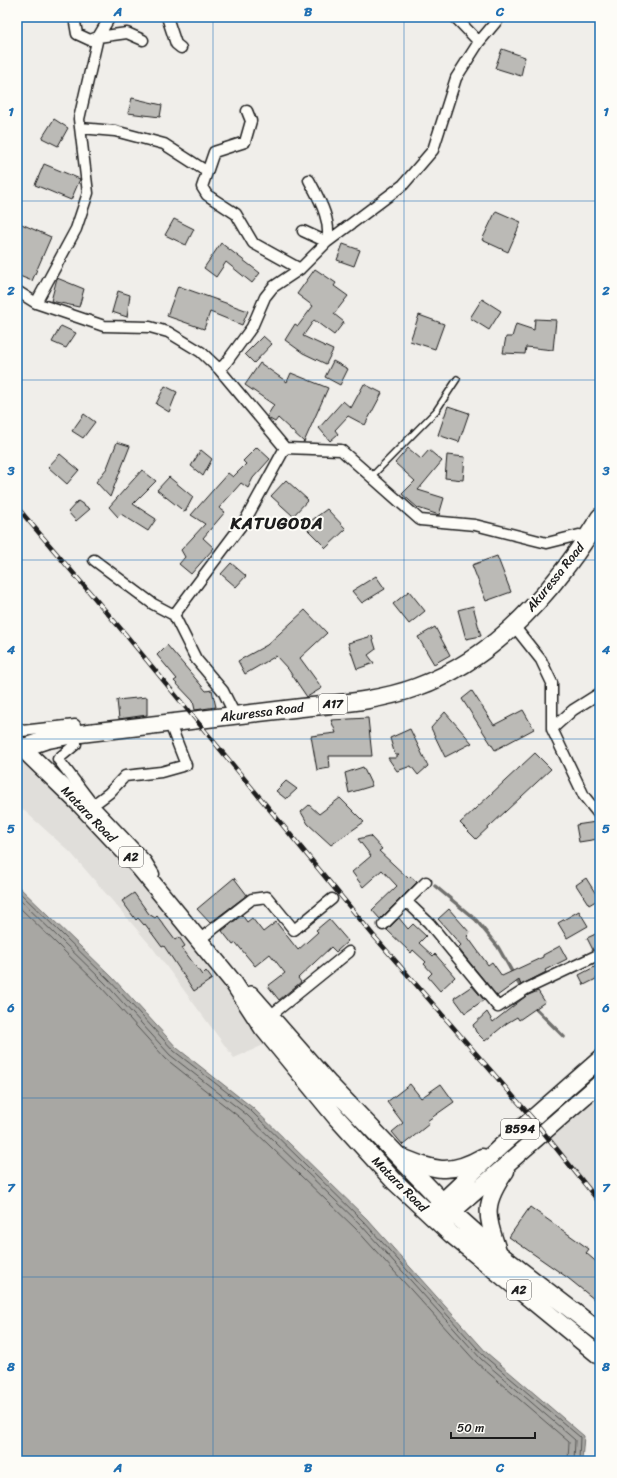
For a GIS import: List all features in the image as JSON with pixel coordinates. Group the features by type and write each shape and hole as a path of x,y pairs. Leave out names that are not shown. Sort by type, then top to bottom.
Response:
{"highway":[{"name":"Akuressa Road","path":"19,746 76,734 336,703 405,691 439,677 476,656 514,626 556,579 587,538 600,517"},
{"name":"Matara Road","path":"19,746 79,803 140,868 233,982 263,1028 336,1117 395,1182 499,1254 600,1332"},
{"name":"Matara Road","path":"233,982 254,998 329,1084 395,1155 441,1213 600,1356"}],"main road":[{"name":"B594","path":"441,1213 501,1146 600,1059"},
{"name":"B594","path":"441,1213 518,1154 600,1083"},
{"path":"395,1155 440,1170 450,1170 470,1164 501,1146"},
{"path":"499,1254 488,1218 488,1206 496,1186 518,1154"}],"street":[{"path":"74,17 77,34 90,40 98,37 127,33 142,40"},
{"path":"36,303 76,228 88,193 79,119 98,37 110,17"},
{"path":"167,17 176,44 181,48"},
{"path":"455,17 479,42"},
{"path":"219,369 225,364 252,327 265,297 273,287 300,269 327,242 404,185 433,150 456,78 479,42 500,17"},
{"path":"247,111 251,121 245,142 214,152 206,171 202,187 207,195 236,214 253,243 300,269"},
{"path":"80,128 115,131 164,144 206,171"},
{"path":"309,180 322,203 329,231 327,242"},
{"path":"304,231 327,242"},
{"path":"17,291 36,303 104,326 150,327 168,332 201,352 219,369 285,448 341,450 420,520 475,525 547,543 579,535 587,538"},
{"path":"174,615 246,519 285,448"},
{"path":"94,560 154,604 174,615 196,659 223,691 234,715"},
{"path":"514,626 541,660 552,683 552,729 584,796 600,816"},
{"path":"552,729 573,710 600,693"},
{"path":"93,805 109,793 125,776 161,772 186,766 170,724"},
{"path":"17,727 22,731 75,725 76,744 58,759 93,805 146,861 199,940 252,899 267,897 294,930 332,899"},
{"path":"383,925 426,882"},
{"path":"407,902 429,923 498,1007 526,989 600,954"},
{"path":"270,1016 349,952"}],"lane":[{"path":"372,476 436,411 457,379"}],"shaded area":[{"path":"17,743 233,982 266,1044 234,1058 152,947 71,853 17,804"},
{"path":"600,1083 600,1203 543,1133"}],"water":[{"path":"17,885 112,977 177,1048 253,1108 367,1219 487,1353 584,1436 582,1461 17,1461"}],"building":[{"path":"502,49 525,57 521,76 495,68"},
{"path":"132,98 162,105 160,117 128,113"},
{"path":"54,119 68,128 58,146 42,138"},
{"path":"44,164 80,179 71,200 35,185"},
{"path":"496,211 521,222 508,252 482,240"},
{"path":"174,219 194,229 186,245 165,235"},
{"path":"17,222 51,237 32,281 17,275"},
{"path":"221,243 260,273 252,283 226,262 216,277 204,268"},
{"path":"343,244 360,250 354,266 337,260"},
{"path":"315,269 336,283 334,286 348,296 334,314 344,322 334,335 314,320 303,336 333,350 326,364 303,353 285,340 295,324 298,326 313,306 297,294"},
{"path":"57,278 84,289 79,307 51,301"},
{"path":"178,286 248,311 242,325 210,312 204,329 167,316"},
{"path":"118,291 130,295 127,317 112,312"},
{"path":"482,299 501,311 489,330 470,318"},
{"path":"419,315 444,324 435,349 410,341"},
{"path":"535,319 556,320 553,350 526,347 525,354 503,353 506,337 512,337 516,324 534,330"},
{"path":"61,326 76,333 66,348 52,342"},
{"path":"263,336 272,344 254,363 245,354"},
{"path":"333,361 348,369 340,385 325,377"},
{"path":"260,363 287,382 291,373 328,388 304,442 278,418 275,422 268,418 267,416 274,405 245,385"},
{"path":"364,384 382,393 365,425 348,416 335,430 338,434 330,441 319,428 343,401 351,408"},
{"path":"165,386 177,392 169,412 156,404"},
{"path":"448,406 469,413 459,442 438,435"},
{"path":"84,414 95,422 83,438 72,431"},
{"path":"117,442 130,446 110,497 96,482 107,468"},
{"path":"257,447 270,459 253,478 248,488 241,483 219,508 225,512 203,538 214,548 191,574 179,564 185,557 181,550 205,524 191,515 228,473 233,477 246,464 243,461"},
{"path":"408,448 421,459 429,450 442,461 418,490 444,498 439,515 418,508 402,494 415,481 395,463"},
{"path":"201,450 212,459 203,476 191,466"},
{"path":"60,454 79,470 67,484 48,467"},
{"path":"447,455 465,457 463,480 445,478"},
{"path":"142,470 156,481 133,504 156,519 148,531 121,514 118,517 109,507"},
{"path":"169,477 193,497 185,512 157,490"},
{"path":"286,480 308,500 293,516 271,496"},
{"path":"78,501 90,509 76,521 68,512"},
{"path":"327,509 346,529 326,548 304,526"},
{"path":"497,556 511,592 486,601 472,565"},
{"path":"231,563 246,576 236,587 221,574"},
{"path":"376,576 385,589 362,603 352,591"},
{"path":"409,591 425,611 409,624 393,604"},
{"path":"473,606 481,636 466,639 458,610"},
{"path":"305,610 327,633 300,658 322,688 307,697 288,669 276,656 245,674 238,661 267,645"},
{"path":"435,627 450,655 434,664 418,637"},
{"path":"372,636 376,649 368,655 374,663 357,669 348,643"},
{"path":"167,645 206,691 212,690 216,707 195,710 193,701 174,681 177,679 157,655"},
{"path":"472,691 494,725 523,710 534,729 495,750 462,699"},
{"path":"147,697 147,715 119,719 117,700"},
{"path":"445,712 472,743 445,757 431,728"},
{"path":"368,718 372,756 329,756 330,768 317,770 311,736 336,733 331,720"},
{"path":"410,729 428,766 418,775 411,766 397,771 388,758 395,758 399,755 395,755 390,738"},
{"path":"535,753 551,769 476,839 460,823"},
{"path":"363,767 372,786 349,793 345,773"},
{"path":"286,781 297,789 286,799 276,791"},
{"path":"340,798 364,822 331,845 308,824 301,812 309,805 319,814"},
{"path":"596,822 598,839 579,842 576,825"},
{"path":"370,836 382,849 379,851 408,878 410,876 417,882 380,919 372,910 397,886 382,870 363,887 352,872 371,856 358,839"},
{"path":"234,878 247,895 210,923 197,909"},
{"path":"586,878 599,899 589,905 576,885"},
{"path":"134,893 149,914 155,918 157,916 175,940 179,937 185,946 182,948 202,975 206,971 212,979 194,991 164,946 162,947 145,924 144,925 138,918 136,920 122,901"},
{"path":"449,909 470,933 467,936 488,965 492,962 502,976 543,957 543,955 560,946 567,959 545,970 546,972 521,985 519,980 497,996 458,948 461,945 438,919"},
{"path":"579,911 588,926 567,938 558,923"},
{"path":"242,915 247,922 252,918 263,932 276,922 298,950 318,932 316,930 329,919 348,941 336,952 331,947 298,978 301,982 279,1000 268,986 285,973 270,954 255,966 236,943 233,945 222,931"},
{"path":"399,918 408,929 413,924 426,936 419,943 433,956 435,954 455,977 440,991 428,977 432,973 424,964 426,962 413,950 411,953 387,930"},
{"path":"600,932 600,948 593,950 587,938"},
{"path":"600,964 600,977 584,985 579,975"},
{"path":"472,986 484,1000 465,1013 454,998"},
{"path":"538,991 545,1002 519,1020 517,1017 507,1023 485,1041 476,1032 473,1025 487,1012 493,1022 526,996"},
{"path":"410,1084 421,1098 441,1084 454,1102 427,1121 429,1124 403,1145 392,1132 403,1123 387,1102"},
{"path":"530,1207 589,1249 586,1253 600,1265 600,1304 568,1278 509,1237"}],"waterway":[{"path":"435,886 476,920 498,947 528,1000"},
{"path":"533,1006 564,1037"}],"railway":[{"path":"17,507 126,635 373,935 532,1118 600,1203"}],"district":[{"name":"KATUGODA","path":"277,523"}]}
